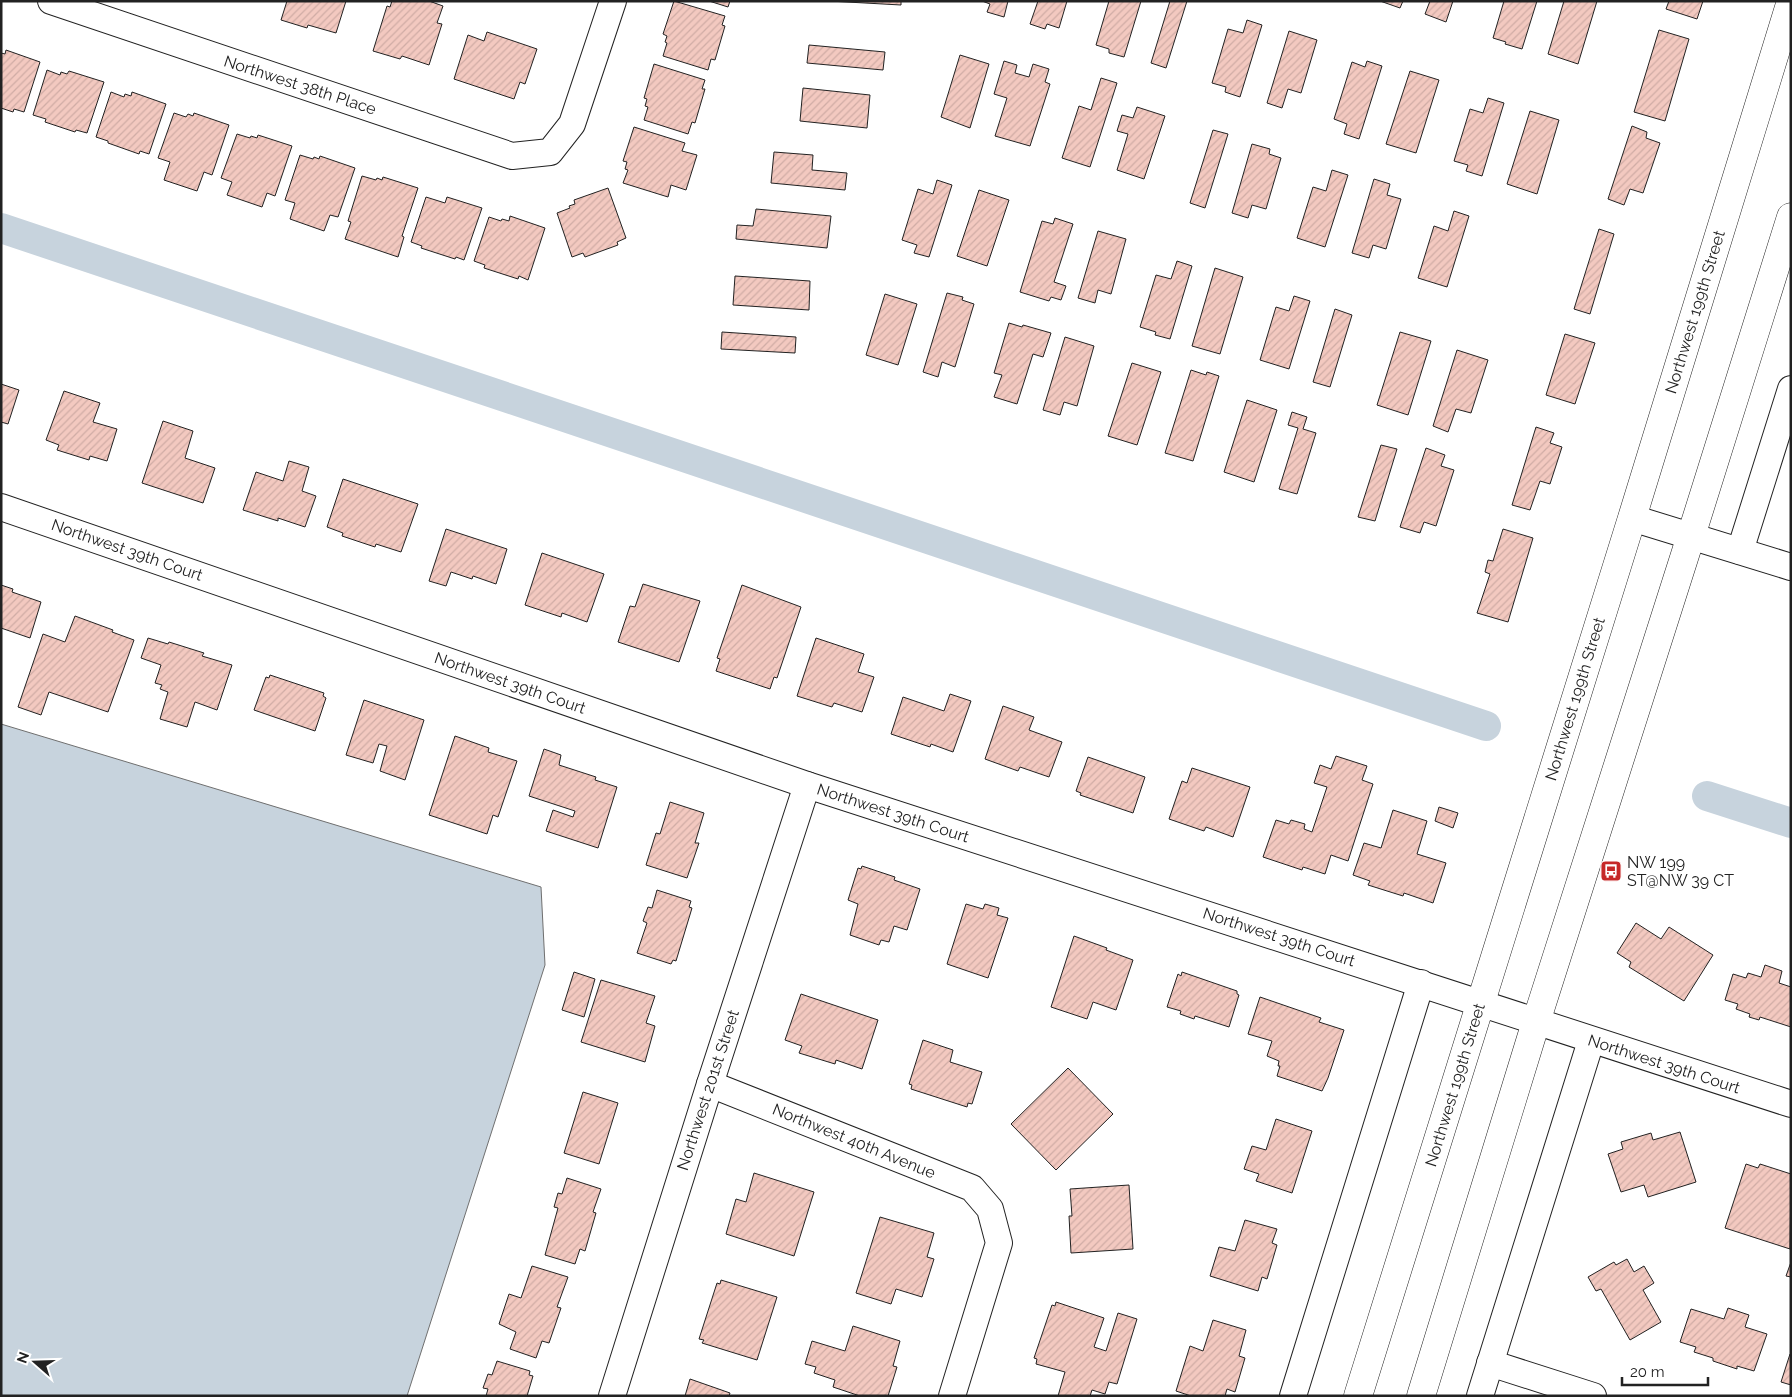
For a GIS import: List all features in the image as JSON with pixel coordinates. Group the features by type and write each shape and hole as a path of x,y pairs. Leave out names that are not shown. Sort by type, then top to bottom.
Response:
{"main road":[{"name":"Northwest 199th Street","path":"1358,1396 1632,518 1780,72 1791,1"},
{"path":"1421,1396 1536,1022 1791,217"}],"street":[{"name":"Northwest 38th Place","path":"51,1 77,6 512,156 550,152 572,124 612,1"},
{"path":"1740,551 1791,389"},
{"name":"Northwest 39th Court","path":"1,507 807,785 1791,1104"},
{"path":"1632,518 1791,567"},
{"name":"Northwest 201st Street","path":"612,1396 807,785"},
{"path":"1292,1396 1421,983"},
{"path":"1480,1396 1592,1041"},
{"name":"Northwest 40th Avenue","path":"710,1084 972,1188 990,1209 999,1243 952,1396"},
{"path":"1490,1363 1593,1396"}],"shaded area":[{"path":"1,724 541,887 545,965 407,1396 1,1396"}],"building":[{"path":"287,1 346,1 336,33 308,25 307,28 281,20"},
{"path":"392,1 429,1 443,6 437,23 442,24 429,65 402,56 400,59 373,51 387,6 390,7"},
{"path":"674,1 725,16 722,25 725,26 715,60 711,59 708,70 663,56 667,36 663,34"},
{"path":"709,1 730,1 728,7"},
{"path":"829,1 901,1 901,5"},
{"path":"982,1 1008,1 1004,17 987,12 990,4"},
{"path":"1038,1 1067,1 1059,28 1047,24 1045,29 1030,24"},
{"path":"1109,1 1141,1 1124,57 1109,53 1109,49 1096,45"},
{"path":"1170,1 1187,1 1166,68 1151,63"},
{"path":"1380,1 1403,1 1400,8"},
{"path":"1430,1 1453,1 1446,22 1425,14"},
{"path":"1504,1 1537,1 1522,49 1493,38"},
{"path":"1564,1 1597,1 1578,64 1548,54"},
{"path":"1669,1 1703,1 1697,19 1666,9"},
{"path":"1247,20 1262,25 1240,97 1225,92 1226,87 1212,83 1228,29 1243,33"},
{"path":"1659,30 1689,39 1665,121 1634,112"},
{"path":"1289,31 1317,40 1301,93 1288,89 1282,108 1267,103"},
{"path":"487,32 537,49 525,84 520,82 514,99 454,79 468,35 484,41"},
{"path":"809,45 885,52 883,70 807,63"},
{"path":"6,50 40,62 24,112 14,109 13,112 1,108 1,53 5,54"},
{"path":"960,55 989,64 970,128 941,117"},
{"path":"1004,61 1017,65 1015,73 1029,77 1033,64 1049,69 1045,82 1050,84 1030,146 995,136 1007,98 994,94"},
{"path":"1367,61 1382,66 1359,139 1344,134 1347,124 1334,119 1352,62 1365,67"},
{"path":"654,64 705,80 702,89 705,89 695,123 692,122 688,134 644,120 648,107 645,106 647,99 644,98"},
{"path":"47,70 60,75 61,72 67,74 69,71 104,82 87,133 76,130 75,132 45,122 46,119 33,115"},
{"path":"1410,71 1439,80 1416,153 1386,144"},
{"path":"1101,78 1117,83 1090,167 1062,158 1079,106 1091,110"},
{"path":"803,88 870,95 867,128 800,121"},
{"path":"111,92 124,97 125,94 131,96 132,92 166,104 149,154 140,151 139,154 96,137"},
{"path":"1488,98 1504,103 1482,176 1466,171 1468,165 1454,161 1470,109 1483,113"},
{"path":"1137,107 1165,116 1144,179 1117,170 1128,134 1117,131 1122,115 1133,118"},
{"path":"1530,111 1559,120 1537,194 1507,184"},
{"path":"174,113 186,117 188,114 193,116 194,113 229,125 212,175 204,172 197,191 164,180 170,162 158,158"},
{"path":"1632,126 1647,132 1646,138 1660,143 1643,193 1630,189 1624,205 1608,199"},
{"path":"634,127 685,143 682,151 697,155 686,190 671,185 668,197 623,183 628,170 625,169 627,162 623,161"},
{"path":"1213,130 1228,134 1205,208 1190,203"},
{"path":"237,134 250,138 251,136 257,138 258,135 292,146 275,196 267,193 262,207 227,195 232,182 221,178"},
{"path":"1252,144 1270,149 1269,154 1281,158 1266,209 1252,205 1248,218 1232,213"},
{"path":"774,152 813,155 812,170 847,173 845,190 771,183"},
{"path":"300,155 313,159 314,157 319,159 320,156 355,168 338,217 330,215 324,231 290,219 295,203 285,200"},
{"path":"1332,170 1348,175 1325,247 1297,238 1313,187 1326,191"},
{"path":"362,176 376,180 377,178 382,180 383,177 418,188 402,236 404,237 398,257 345,239 351,222 348,221"},
{"path":"1374,179 1390,184 1387,195 1401,199 1386,249 1373,245 1369,258 1352,253"},
{"path":"937,180 952,185 929,257 914,253 917,245 902,240 918,189 933,194"},
{"path":"608,188 626,238 617,242 618,245 585,257 583,253 572,257 557,213 570,208 569,206 575,204 574,200"},
{"path":"979,190 1009,200 987,266 957,256"},
{"path":"426,197 445,203 447,197 482,208 464,260 421,248 422,246 411,242"},
{"path":"756,209 831,216 827,248 736,239 737,225 753,226"},
{"path":"1454,211 1469,216 1447,287 1418,278 1434,226 1448,231"},
{"path":"510,216 545,228 528,280 519,276 518,279 484,268 485,265 474,261 489,217 501,221 502,219 509,221"},
{"path":"1055,218 1073,224 1054,282 1066,286 1061,300 1051,297 1049,301 1020,292 1042,221 1053,224"},
{"path":"1599,229 1614,234 1590,314 1574,309"},
{"path":"1098,231 1126,239 1111,294 1098,290 1095,303 1078,298"},
{"path":"1177,261 1192,266 1170,339 1155,335 1156,332 1140,327 1156,275 1171,279"},
{"path":"1215,268 1243,277 1220,354 1192,346"},
{"path":"735,276 810,281 809,310 733,305"},
{"path":"947,293 963,297 962,300 974,304 955,367 942,362 938,377 923,372"},
{"path":"885,294 917,304 898,365 866,355"},
{"path":"1294,296 1310,301 1289,369 1260,360 1276,307 1289,311"},
{"path":"1335,309 1352,315 1330,387 1313,382"},
{"path":"1009,323 1051,333 1043,357 1033,354 1017,404 994,397 1002,375 994,373"},
{"path":"722,332 796,337 795,353 721,349"},
{"path":"1400,332 1431,341 1408,415 1377,405"},
{"path":"1565,334 1595,343 1575,404 1546,395"},
{"path":"1065,337 1094,346 1077,406 1064,402 1060,415 1043,410"},
{"path":"1457,350 1488,360 1471,413 1456,409 1448,432 1433,426"},
{"path":"1132,363 1161,372 1137,445 1108,436"},
{"path":"1191,370 1206,375 1207,372 1219,376 1193,461 1165,453"},
{"path":"1,384 19,390 8,424 1,422"},
{"path":"64,391 100,403 93,422 117,429 107,461 90,456 89,460 57,450 59,445 46,440"},
{"path":"1247,400 1277,410 1254,482 1224,472"},
{"path":"1292,412 1307,417 1303,429 1316,433 1297,494 1279,489 1298,428 1288,425"},
{"path":"163,421 193,431 185,458 215,468 203,503 142,483"},
{"path":"1536,427 1554,433 1550,443 1562,447 1550,484 1540,481 1530,510 1512,505"},
{"path":"1381,445 1397,449 1375,521 1358,517"},
{"path":"1426,448 1445,455 1441,466 1454,470 1436,526 1424,522 1420,533 1400,527"},
{"path":"289,461 309,467 302,491 316,496 305,527 278,518 278,521 243,510 256,472 283,481"},
{"path":"343,479 418,504 401,552 376,544 375,547 342,536 343,533 327,527"},
{"path":"446,529 507,549 496,584 473,576 472,579 451,572 446,586 429,581"},
{"path":"1503,529 1533,538 1508,622 1477,613 1490,574 1485,572 1488,560 1493,561"},
{"path":"542,553 604,574 587,622 562,613 561,617 525,605"},
{"path":"643,584 700,601 679,662 618,642 630,606 635,607"},
{"path":"1,585 13,589 12,592 41,602 30,638 1,628"},
{"path":"742,585 801,607 777,678 774,677 770,689 716,671 720,659 717,658"},
{"path":"75,616 134,640 108,712 49,692 41,715 18,707 43,634 65,642"},
{"path":"148,638 168,644 169,642 204,653 202,656 232,665 217,710 195,702 187,727 160,719 168,692 160,689 162,685 155,683 161,665 141,658"},
{"path":"816,638 864,654 858,672 874,677 862,712 834,703 832,707 797,696"},
{"path":"270,675 324,693 323,696 326,698 315,731 254,710 266,677 269,678"},
{"path":"950,694 971,701 953,752 931,744 930,747 891,734 903,697 944,711"},
{"path":"364,700 424,720 405,780 380,771 387,746 379,744 373,763 346,755"},
{"path":"1003,706 1034,717 1029,730 1062,742 1049,777 1020,767 1018,771 985,759"},
{"path":"455,736 489,748 488,752 517,761 498,817 493,815 487,834 429,815"},
{"path":"544,749 561,755 559,765 596,777 595,780 617,787 598,848 546,831 553,810 573,817 575,811 529,796"},
{"path":"1336,756 1367,766 1362,780 1373,784 1348,861 1331,855 1325,874 1303,867 1302,870 1263,857 1276,820 1289,824 1291,820 1305,824 1304,829 1312,832 1327,787 1314,783 1320,765 1331,769"},
{"path":"1088,757 1145,777 1133,813 1080,795 1081,793 1076,791"},
{"path":"1192,768 1250,787 1233,837 1206,827 1204,831 1169,819 1182,781 1187,783"},
{"path":"670,802 704,813 695,843 699,843 687,878 646,865 656,833 660,834"},
{"path":"1439,807 1458,813 1453,828 1435,821"},
{"path":"1393,810 1427,821 1417,854 1446,863 1433,903 1404,893 1403,896 1368,885 1370,881 1353,875 1364,843 1381,848"},
{"path":"862,866 895,877 894,880 920,889 907,930 894,926 889,942 881,940 879,945 850,935 858,904 848,900 858,868 861,869"},
{"path":"657,890 691,901 689,907 692,908 676,961 673,960 671,964 637,953 647,923 643,921 648,907 652,908"},
{"path":"966,904 983,909 985,904 999,908 997,915 1008,918 988,978 947,964"},
{"path":"1636,923 1661,939 1669,927 1713,955 1684,1001 1629,967 1631,962 1617,953"},
{"path":"1074,936 1133,960 1116,1010 1093,1002 1087,1019 1051,1007"},
{"path":"1765,965 1782,971 1779,983 1791,987 1791,1027 1760,1017 1759,1020 1749,1017 1750,1014 1736,1009 1738,1004 1725,1000 1733,974 1746,978 1748,973 1761,977"},
{"path":"574,972 595,979 584,1017 562,1010"},
{"path":"1182,972 1237,991 1239,995 1229,1027 1195,1016 1194,1019 1180,1014 1181,1011 1167,1007 1178,974 1181,976"},
{"path":"601,980 655,996 646,1023 655,1026 645,1062 581,1042"},
{"path":"801,994 878,1020 862,1069 836,1060 835,1064 799,1053 802,1046 785,1040"},
{"path":"1260,997 1321,1018 1319,1022 1344,1030 1322,1091 1277,1076 1280,1066 1278,1066 1279,1061 1267,1056 1272,1041 1248,1034"},
{"path":"923,1040 953,1050 950,1062 982,1072 972,1104 968,1103 967,1107 911,1089 912,1085 909,1084"},
{"path":"1068,1068 1113,1114 1056,1170 1011,1124"},
{"path":"583,1092 618,1103 599,1164 564,1153"},
{"path":"1276,1119 1312,1131 1292,1193 1256,1181 1259,1174 1244,1169 1252,1146 1266,1150"},
{"path":"1680,1132 1696,1182 1648,1197 1644,1185 1621,1192 1608,1154 1623,1149 1621,1142 1651,1133 1653,1140"},
{"path":"1746,1164 1758,1168 1760,1164 1791,1174 1790,1249 1725,1228"},
{"path":"754,1173 814,1192 794,1256 726,1234 736,1199 746,1202"},
{"path":"567,1178 601,1189 593,1212 596,1213 585,1251 580,1249 575,1264 545,1255 558,1208 554,1207 558,1193 562,1194"},
{"path":"1129,1185 1133,1249 1071,1253 1069,1216 1072,1216 1070,1189"},
{"path":"880,1217 934,1233 927,1257 934,1259 922,1297 896,1289 891,1304 856,1293"},
{"path":"1245,1220 1277,1229 1272,1243 1277,1245 1267,1279 1262,1277 1258,1291 1210,1276 1219,1247 1235,1251"},
{"path":"1627,1259 1634,1272 1644,1266 1654,1283 1643,1290 1661,1322 1630,1340 1601,1289 1596,1291 1588,1277 1614,1262 1616,1265"},
{"path":"1791,1262 1791,1277 1786,1276"},
{"path":"532,1266 568,1277 557,1307 561,1308 549,1343 542,1341 536,1358 510,1349 516,1332 499,1324 509,1294 521,1298"},
{"path":"721,1280 777,1297 757,1360 702,1343 704,1340 699,1339 717,1283 720,1284"},
{"path":"1056,1302 1104,1318 1094,1347 1106,1351 1118,1313 1137,1319 1117,1384 1109,1382 1105,1394 1092,1390 1090,1396 1058,1396 1065,1372 1036,1364 1037,1359 1034,1358 1052,1305 1055,1306"},
{"path":"1728,1308 1749,1315 1745,1327 1767,1334 1754,1371 1737,1366 1737,1369 1713,1361 1713,1358 1694,1352 1696,1347 1680,1342 1691,1309 1724,1319"},
{"path":"1213,1320 1246,1330 1239,1356 1245,1358 1235,1392 1227,1389 1225,1396 1191,1396 1176,1391 1190,1346 1203,1351"},
{"path":"853,1326 900,1341 893,1366 897,1367 888,1396 860,1396 833,1387 835,1380 814,1373 816,1367 805,1364 812,1341 845,1351"},
{"path":"1791,1354 1791,1385 1781,1382"},
{"path":"497,1361 530,1371 529,1375 533,1376 527,1396 486,1396 488,1389 483,1388 488,1374 492,1375"},
{"path":"690,1379 730,1393 729,1396 685,1396"}],"waterway":[{"path":"1,228 1486,726"},
{"path":"1707,796 1791,823"}],"place":[{"name":"NW 199 ST@NW 39 CT","path":"1611,871"}]}
